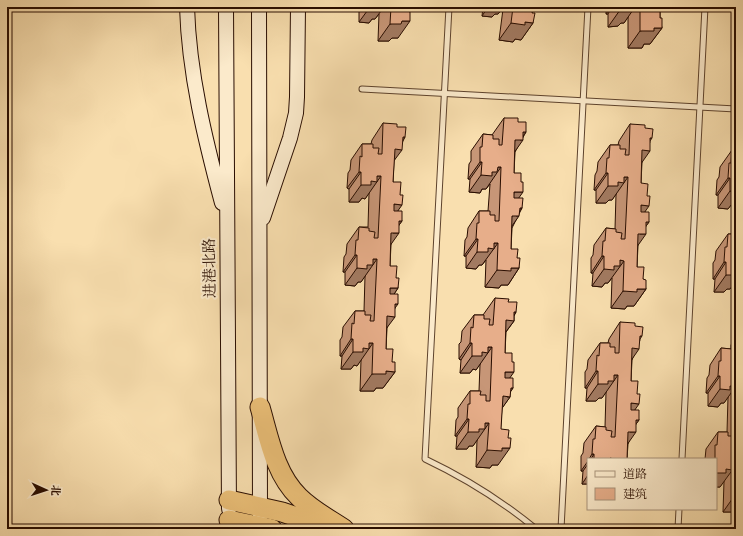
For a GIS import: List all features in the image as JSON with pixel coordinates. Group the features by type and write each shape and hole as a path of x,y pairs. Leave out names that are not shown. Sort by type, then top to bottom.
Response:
{"highway":[{"path":"260,407 274,456 289,486 298,497 310,507 344,529"},
{"path":"229,500 260,506 332,529"},
{"path":"230,524 264,528"}],"main road":[{"path":"187,7 192,66 198,105 227,224"},
{"name":"进港北路","path":"226,7 230,524"},
{"path":"259,7 260,506 264,528"},
{"path":"259,229 290,138 296,113 298,7"}],"lane":[{"path":"449,7 425,459 449,470 484,491 519,515 536,529"},
{"path":"561,529 588,7"},
{"path":"682,458 705,7"},
{"path":"362,89 736,108"},
{"path":"678,529 679,510"}],"building":[{"path":"391,7 408,7 408,11 410,12 410,21 402,21 401,24 390,24"},
{"path":"513,7 533,7 532,13 535,13 533,23 525,22 525,25 511,23"},
{"path":"620,7 630,7 630,10 620,10"},
{"path":"640,7 660,7 662,28 654,28 654,31 640,31"},
{"path":"504,118 518,118 518,122 526,122 526,132 523,132 523,140 515,140 514,173 521,173 523,192 514,192 514,198 523,198 519,216 512,216 511,249 518,249 517,258 520,258 519,268 511,268 511,271 497,270 498,243 494,243 494,249 488,248 488,252 477,252 478,239 476,239 477,223 479,223 479,211 490,211 490,215 495,215 495,221 499,221 501,167 498,167 497,172 492,172 492,176 481,175 482,162 480,162 480,147 482,147 483,134 493,135 493,139 499,139 499,145 502,145"},
{"path":"383,123 397,124 397,127 406,127 405,137 403,137 402,150 395,149 393,182 401,182 400,195 403,195 402,205 394,204 394,211 402,211 402,221 399,221 399,233 391,233 390,266 397,266 396,278 399,278 398,288 390,288 390,294 398,294 398,304 395,304 395,317 387,316 386,349 393,349 392,362 395,362 395,372 386,371 386,374 372,374 373,343 369,343 369,349 363,348 363,352 353,352 353,339 351,339 352,323 354,324 355,311 365,311 365,315 371,315 370,321 374,321 377,259 373,259 373,265 367,265 367,269 357,268 357,255 355,255 359,227 369,228 369,231 375,232 374,238 378,238 381,176 377,176 377,182 371,181 371,185 361,185 361,172 359,172 360,156 362,157 362,144 373,144 373,148 379,148 378,154 382,154"},
{"path":"630,124 645,125 645,128 653,129 652,138 650,138 650,151 642,150 641,183 648,184 647,196 650,196 649,206 641,205 641,212 649,212 649,222 646,222 646,234 638,234 637,267 644,267 643,279 646,280 646,289 637,289 637,292 623,291 624,261 620,260 620,266 614,266 614,270 604,269 604,256 602,256 606,228 616,229 616,232 622,233 621,239 625,239 628,177 624,177 624,183 618,182 618,186 608,186 608,173 606,173 610,145 620,145 620,149 626,149 625,155 629,155"},
{"path":"732,150 736,151 736,192 730,191 730,178 728,178"},
{"path":"728,234 736,234 736,275 726,275 726,262 724,262"},
{"path":"495,298 509,299 508,302 517,302 516,312 514,312 514,321 506,320 505,353 512,353 514,372 505,372 505,378 513,378 513,388 511,388 510,397 503,396 501,429 509,430 508,438 511,438 510,448 502,448 502,451 487,450 489,423 485,423 485,429 479,429 479,432 468,432 469,419 467,419 468,404 470,404 470,391 481,391 480,395 486,395 486,401 490,401 492,347 488,347 488,353 482,352 482,356 472,356 472,343 470,343 471,327 473,328 474,315 484,315 484,319 490,319 489,325 493,325"},
{"path":"620,322 635,323 635,326 643,327 642,336 640,336 639,349 632,348 631,381 638,381 637,394 640,394 639,404 631,403 631,410 639,410 639,420 636,420 636,432 628,432 627,458 594,458 594,454 592,454 596,426 606,427 606,430 612,431 611,437 615,437 618,375 614,375 614,381 608,381 608,384 598,384 598,371 596,371 597,355 599,356 600,343 610,343 610,347 615,347 615,353 619,353"},
{"path":"721,348 732,349 732,353 736,353 736,386 730,386 730,390 720,389 720,376 718,376 719,361 721,361"},
{"path":"718,432 728,432 728,436 734,436 733,442 736,442 736,464 732,464 732,470 726,469 726,473 717,473 715,445 717,445"},
{"path":"736,470 736,495 735,495"}]}
